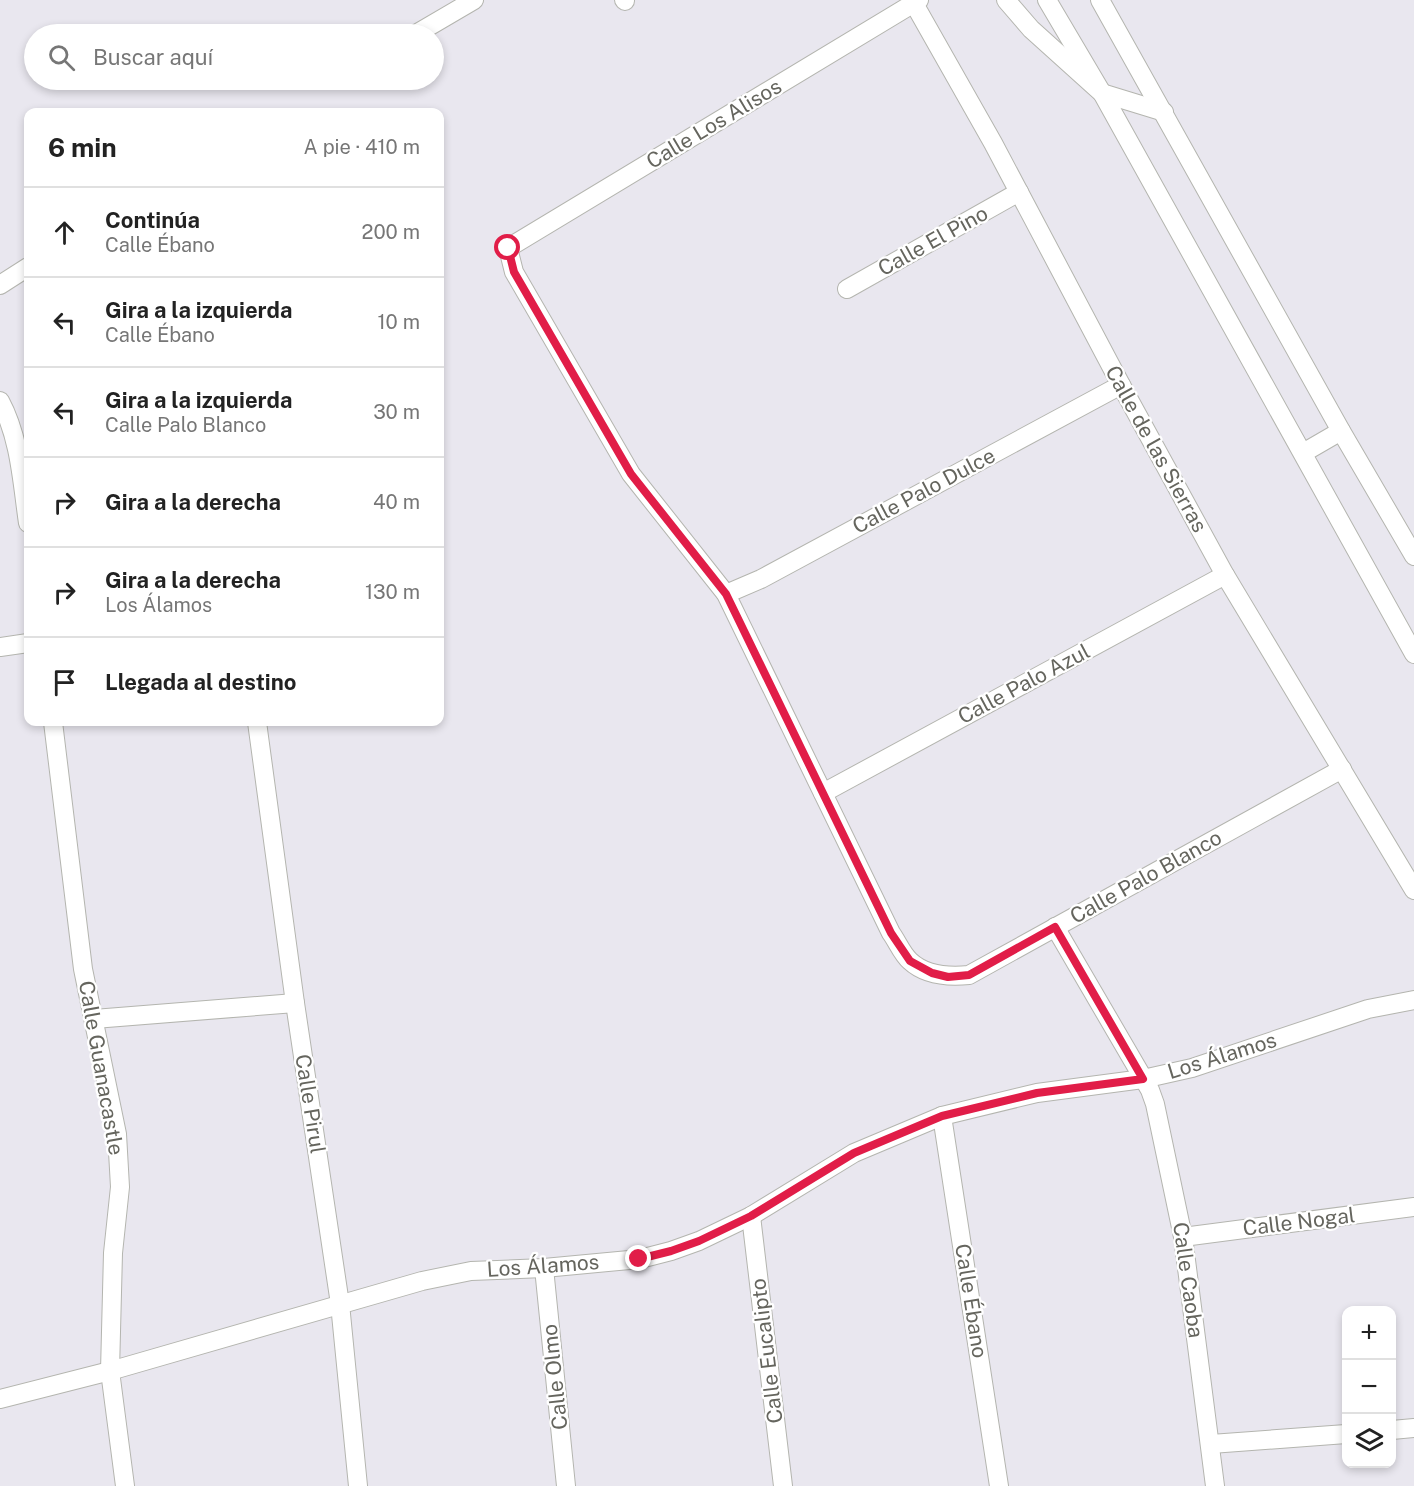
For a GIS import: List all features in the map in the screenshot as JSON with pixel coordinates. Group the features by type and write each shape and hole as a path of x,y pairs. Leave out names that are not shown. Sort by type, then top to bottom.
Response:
{"street":[{"path":"433,24 474,0"},
{"path":"1006,0 1031,29 1102,93 1164,112"},
{"path":"1047,0 1102,93 1414,654"},
{"path":"1100,0 1341,431 1414,556"},
{"name":"Calle de las Sierras","path":"915,1 993,142 1121,385 1226,575 1414,890"},
{"name":"Calle Los Alisos","path":"726,594 631,474 514,272 508,248 915,1"},
{"name":"Calle El Pino","path":"847,289 1019,192"},
{"path":"0,285 24,270"},
{"name":"Calle Palo Dulce","path":"726,594 761,579 1121,385"},
{"path":"0,401 9,418 24,496"},
{"path":"1303,453 1341,431"},
{"name":"Calle Palo Azul","path":"823,793 1226,575"},
{"path":"726,594 823,793"},
{"path":"0,646 24,644"},
{"name":"Calle Guanacastle","path":"53,726 83,969 117,1134 120,1187 112,1252 111,1371 125,1486"},
{"name":"Calle Pirul","path":"258,726 295,1004 340,1304 358,1486"},
{"name":"Calle Palo Blanco","path":"823,793 891,933 910,961 932,973 948,977 969,975 1342,769"},
{"name":"Calle Caoba","path":"1055,927 1143,1079 1155,1104 1183,1237 1215,1486"},
{"name":"Los Álamos","path":"0,1399 111,1371 422,1281 471,1270 544,1268 639,1259 671,1251 699,1241 751,1216 854,1153 942,1116 1037,1093 1143,1079 1192,1068 1368,1009 1414,1000"},
{"path":"94,1019 295,1004"},
{"name":"Calle Ébano","path":"942,1116 999,1486"},
{"name":"Calle Nogal","path":"1183,1237 1414,1206"},
{"name":"Calle Eucalipto","path":"751,1216 783,1486"},
{"name":"Calle Olmo","path":"544,1268 566,1486"},
{"path":"1396,1430 1414,1428"},
{"path":"1211,1444 1342,1434"}],"route":[{"path":"508,248 514,272 631,474 726,594 891,933 910,961 932,973 948,977 969,975 1055,927 1143,1079 1037,1093 942,1116 854,1153 751,1216 699,1241 639,1259"}]}
